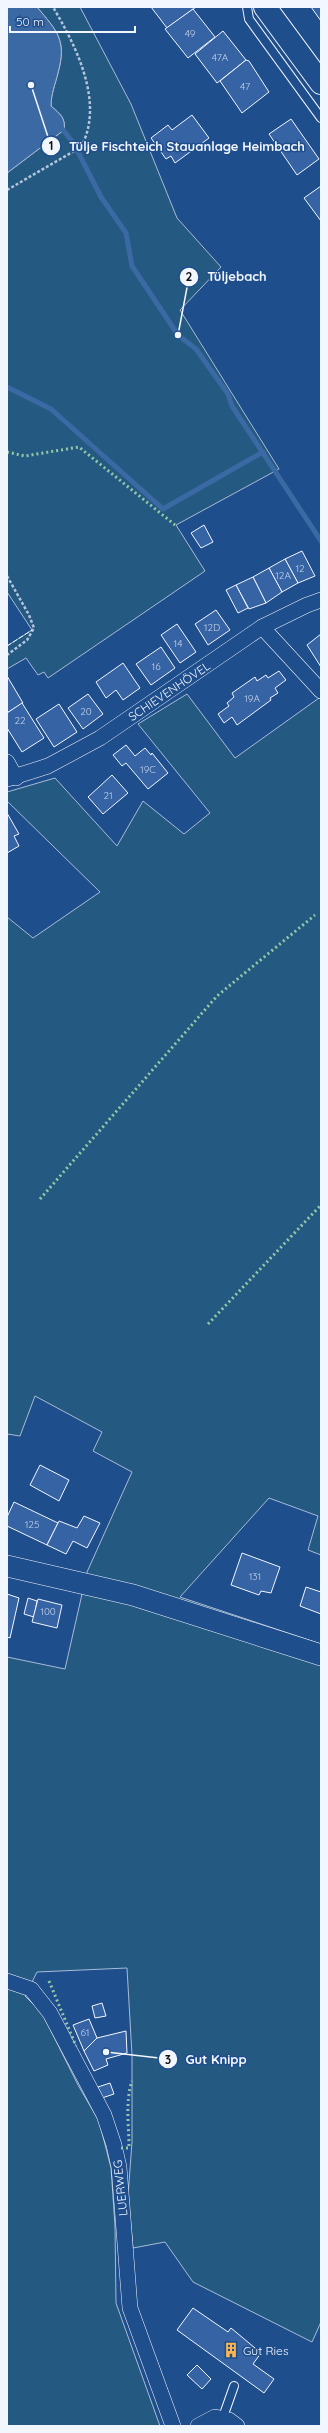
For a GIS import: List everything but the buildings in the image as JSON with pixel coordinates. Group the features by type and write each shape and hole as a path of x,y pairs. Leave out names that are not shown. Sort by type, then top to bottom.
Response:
{"main road":[{"path":"264,7 321,83"}],"street":[{"name":"SCHIEVENHÖVEL","path":"7,762 12,778 48,766 100,738 262,627 307,605 321,600"},
{"path":"262,627 321,692"},
{"path":"7,1566 133,1595 321,1655"},
{"name":"LUERWEG","path":"7,1981 31,1989 50,2013 104,2115 114,2145 119,2167 130,2308 173,2426"},
{"path":"198,2426 215,2417 223,2417 237,2426"}],"lane":[{"path":"247,7 249,19 321,118"},
{"path":"223,2417 234,2386"}],"path":[{"path":"7,190 81,148 87,136 89,121 85,80 81,60 53,7"},
{"path":"7,576 29,615 34,628 27,640 7,655"}],"shaded area":[{"path":"7,7 37,7 55,30 61,44 61,62 52,93 51,106 62,116 64,130 7,173"},
{"path":"37,7 80,7 131,104 177,218 221,267 180,310 279,469 176,525 205,571 48,678 44,672 38,675 26,658 7,669 7,646 32,630 7,592 7,173 64,130 62,116 51,106 52,93 61,62 61,44 55,30"},
{"path":"187,694 235,758 319,698 321,700 321,1555 308,1550 318,1516 269,1498 180,1597 321,1644 321,2322 312,2342 193,2282 165,2242 133,2248 128,2196 132,2142 132,2055 127,1968 37,1972 25,1996 42,2013 78,2085 99,2121 111,2168 115,2226 116,2303 160,2426 7,2426 7,1657 65,1669 87,1572 132,1472 93,1451 102,1432 35,1396 20,1436 7,1434 7,917 33,938 100,892 7,801 7,792 55,778 117,846 143,801 184,834 210,813 138,724"}],"waterway":[{"path":"60,126 74,144 101,197 126,233 132,266 178,335 196,349 228,394 232,406 321,541"},
{"path":"7,387 51,409 163,509 263,452"}],"hedge":[{"path":"7,452 25,456 79,447 175,525"},
{"path":"40,1199 217,996 315,915"},
{"path":"208,1324 321,1205"},
{"path":"49,1981 76,2046"},
{"path":"121,2148 129,2148 128,2106 132,2081"}],"fence":[{"path":"7,646 32,630"}],"place":[{"name":"Tülje Fischteich Stauanlage Heimbach","path":"31,85"},
{"name":"Tüljebach","path":"178,335"},
{"name":"Gut Knipp","path":"106,2052"},
{"name":"Gut Ries","path":"231,2350"}]}
